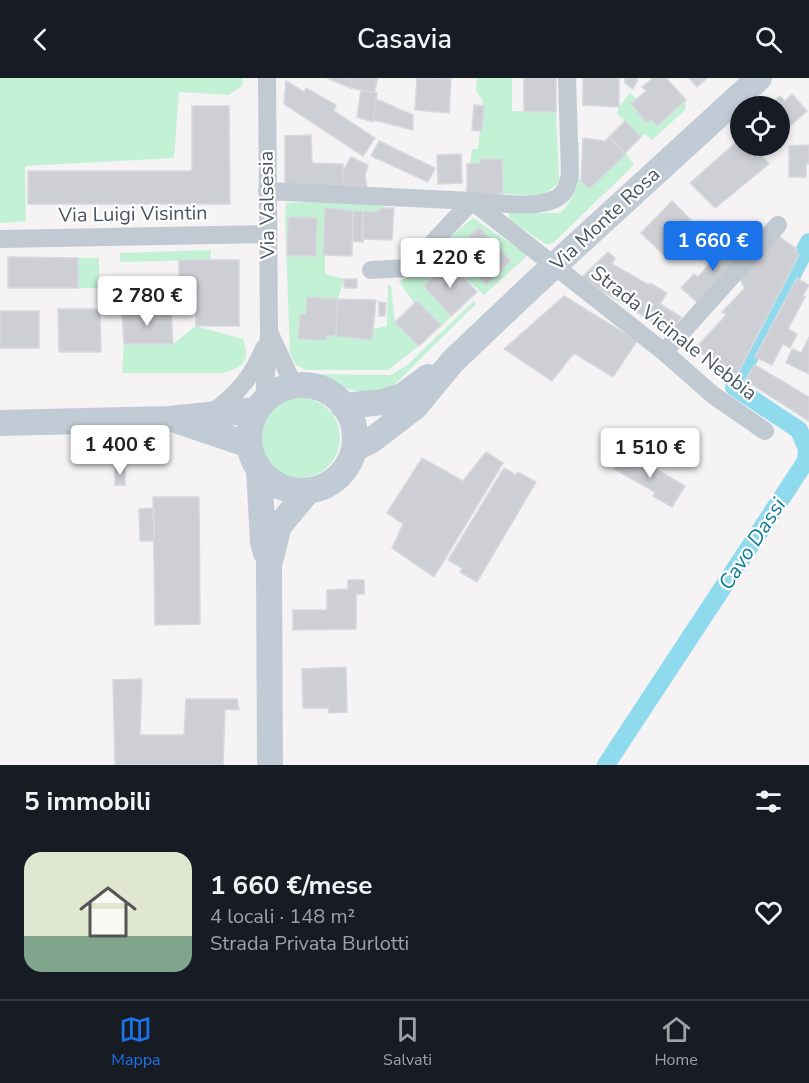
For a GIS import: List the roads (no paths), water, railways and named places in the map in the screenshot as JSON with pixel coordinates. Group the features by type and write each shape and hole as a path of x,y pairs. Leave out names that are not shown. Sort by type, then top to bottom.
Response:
{"main road":[{"name":"Via Monte Rosa","path":"354,449 372,440 415,407 453,361 759,78"},
{"name":"Via Monte Rosa","path":"343,406 383,402 404,395 453,361"},
{"path":"0,423 169,419 261,405 284,389 294,386 315,387 329,393 343,406 353,426 354,449 351,459 339,477 308,491 284,488 274,483 260,470"},
{"path":"261,405 250,427 249,445 260,470 263,541 269,566 270,765"},
{"path":"169,419 249,445"},
{"path":"269,566 279,526 308,491"}],"street":[{"name":"Via Valsesia","path":"261,405 269,333 267,78"},
{"path":"267,191 541,204 559,198 567,188 570,174 567,78"},
{"path":"370,270 409,268 472,201"},
{"name":"Strada Vicinale Nebbia","path":"472,201 664,352 713,395 765,431"},
{"path":"664,352 778,225"},
{"name":"Via Luigi Visintin","path":"0,239 267,234"},
{"name":"Via Valsesia","path":"269,333 294,386"},
{"name":"Via Valsesia","path":"213,412 235,395 258,364 269,333"}],"waterway":[{"name":"Cavo Dassi","path":"606,765 806,461 807,449 799,430 734,387 809,242"}]}
